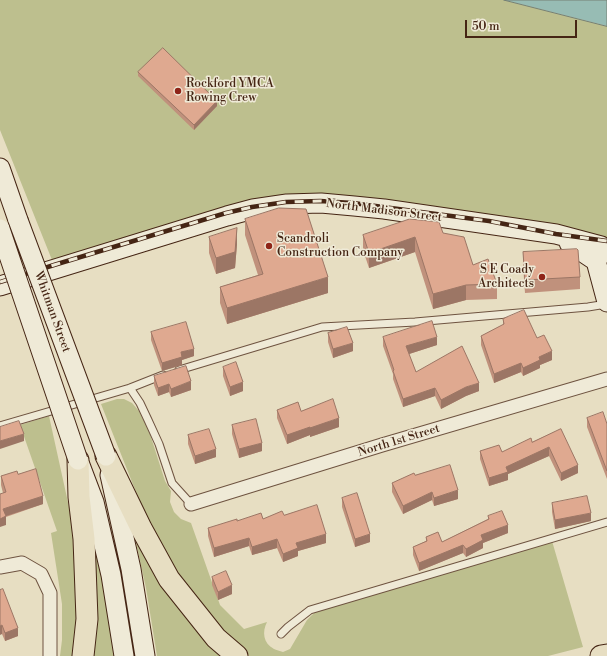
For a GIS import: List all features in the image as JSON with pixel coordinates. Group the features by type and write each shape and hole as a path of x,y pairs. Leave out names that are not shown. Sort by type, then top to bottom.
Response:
{"main road":[{"name":"Whitman Street","path":"0,168 106,456 131,569 145,656"},
{"name":"North Madison Street","path":"0,286 227,216 253,209 287,204 321,203 384,209 556,234 601,246 607,253"},
{"name":"Whitman Street","path":"0,229 78,460 94,502 111,575 124,656"},
{"path":"556,234 596,261 607,303"},
{"path":"106,456 141,528 169,580 216,638 237,656"},
{"path":"78,460 79,497 84,539 87,619 83,656"},
{"path":"601,656 607,655"}],"street":[{"name":"North 1st Street","path":"191,504 382,445 607,379"},
{"path":"0,567 22,563 41,574 50,593 50,656"}],"lane":[{"path":"0,426 130,388 162,376 322,327 415,322 588,307 607,303"},
{"path":"130,388 140,403 154,432 172,483 191,504"},
{"path":"281,634 310,610 607,522"}],"green space":[{"path":"0,0 504,0 607,26 607,242 320,201 54,265 0,130"},
{"path":"117,399 124,399 132,403 139,411 150,434 165,481 171,491 170,502 174,512 181,519 191,523 220,605 244,629 267,622 264,630 264,637 270,647 283,652 290,649 307,620 315,612 552,541 583,647 548,656 249,656 233,643 180,582 144,512 101,404"},
{"path":"49,416 69,507 80,580 77,656 60,656 62,640 62,604 51,533 57,531 20,425"},
{"path":"130,516 222,656 157,656 146,588"},
{"path":"93,543 110,601 118,656 93,656"}],"water":[{"path":"504,0 607,0 607,26"}],"building":[{"name":"Rockford YMCA Rowing Crew","path":"163,48 217,101 194,125 138,72"},
{"path":"279,208 306,209 328,277 227,308 220,287 263,274 245,219"},
{"path":"410,219 439,222 443,233 464,237 473,265 488,259 497,284 466,285 433,294 415,237 369,253 363,235"},
{"path":"237,228 235,252 216,258 209,237"},
{"path":"577,249 580,277 525,280 523,252"},
{"path":"524,310 537,338 544,335 552,351 539,357 540,360 523,368 521,363 494,374 481,336 504,324 503,319"},
{"path":"432,321 437,337 406,346 416,372 462,346 479,383 466,387 441,400 435,388 403,399 383,337"},
{"path":"186,322 194,349 181,352 182,357 162,363 151,332"},
{"path":"347,327 353,343 333,349 328,333"},
{"path":"236,362 243,382 230,387 223,367"},
{"path":"186,366 191,381 171,389 169,384 158,388 154,376"},
{"path":"333,399 339,418 287,435 277,410 298,402 301,411"},
{"path":"603,412 607,424 607,471 587,418"},
{"path":"256,419 262,443 239,449 232,425"},
{"path":"19,421 24,434 0,441 0,427"},
{"path":"209,429 216,449 195,456 188,435"},
{"path":"561,429 578,465 561,473 549,447 506,467 508,472 489,478 480,451 499,445 502,452 531,438 532,442"},
{"path":"450,465 458,490 434,498 432,492 403,506 392,483 414,473 415,475"},
{"path":"36,469 43,496 3,509 6,516 0,519 0,494 6,492 1,476 17,471 18,474"},
{"path":"357,493 370,534 355,539 342,498"},
{"path":"587,496 591,513 555,520 552,503"},
{"path":"317,505 326,534 296,543 298,548 283,554 277,539 252,547 249,538 214,548 208,528 261,513 263,519 282,511 284,515"},
{"path":"502,511 508,525 481,535 483,540 466,549 463,545 419,563 413,547 427,541 426,537 438,532 442,542 489,519 488,516"},
{"path":"226,571 232,585 218,592 212,577"},
{"path":"3,589 18,628 5,633 2,625 0,626 0,590"}],"railway":[{"path":"0,282 226,213 252,207 286,202 320,201 353,203 489,221 556,234 607,241"}],"place":[{"name":"Rockford YMCA Rowing Crew","path":"178,91"},
{"name":"Scandroli Construction Company","path":"269,246"},
{"name":"S E Coady Architects","path":"542,277"}]}
